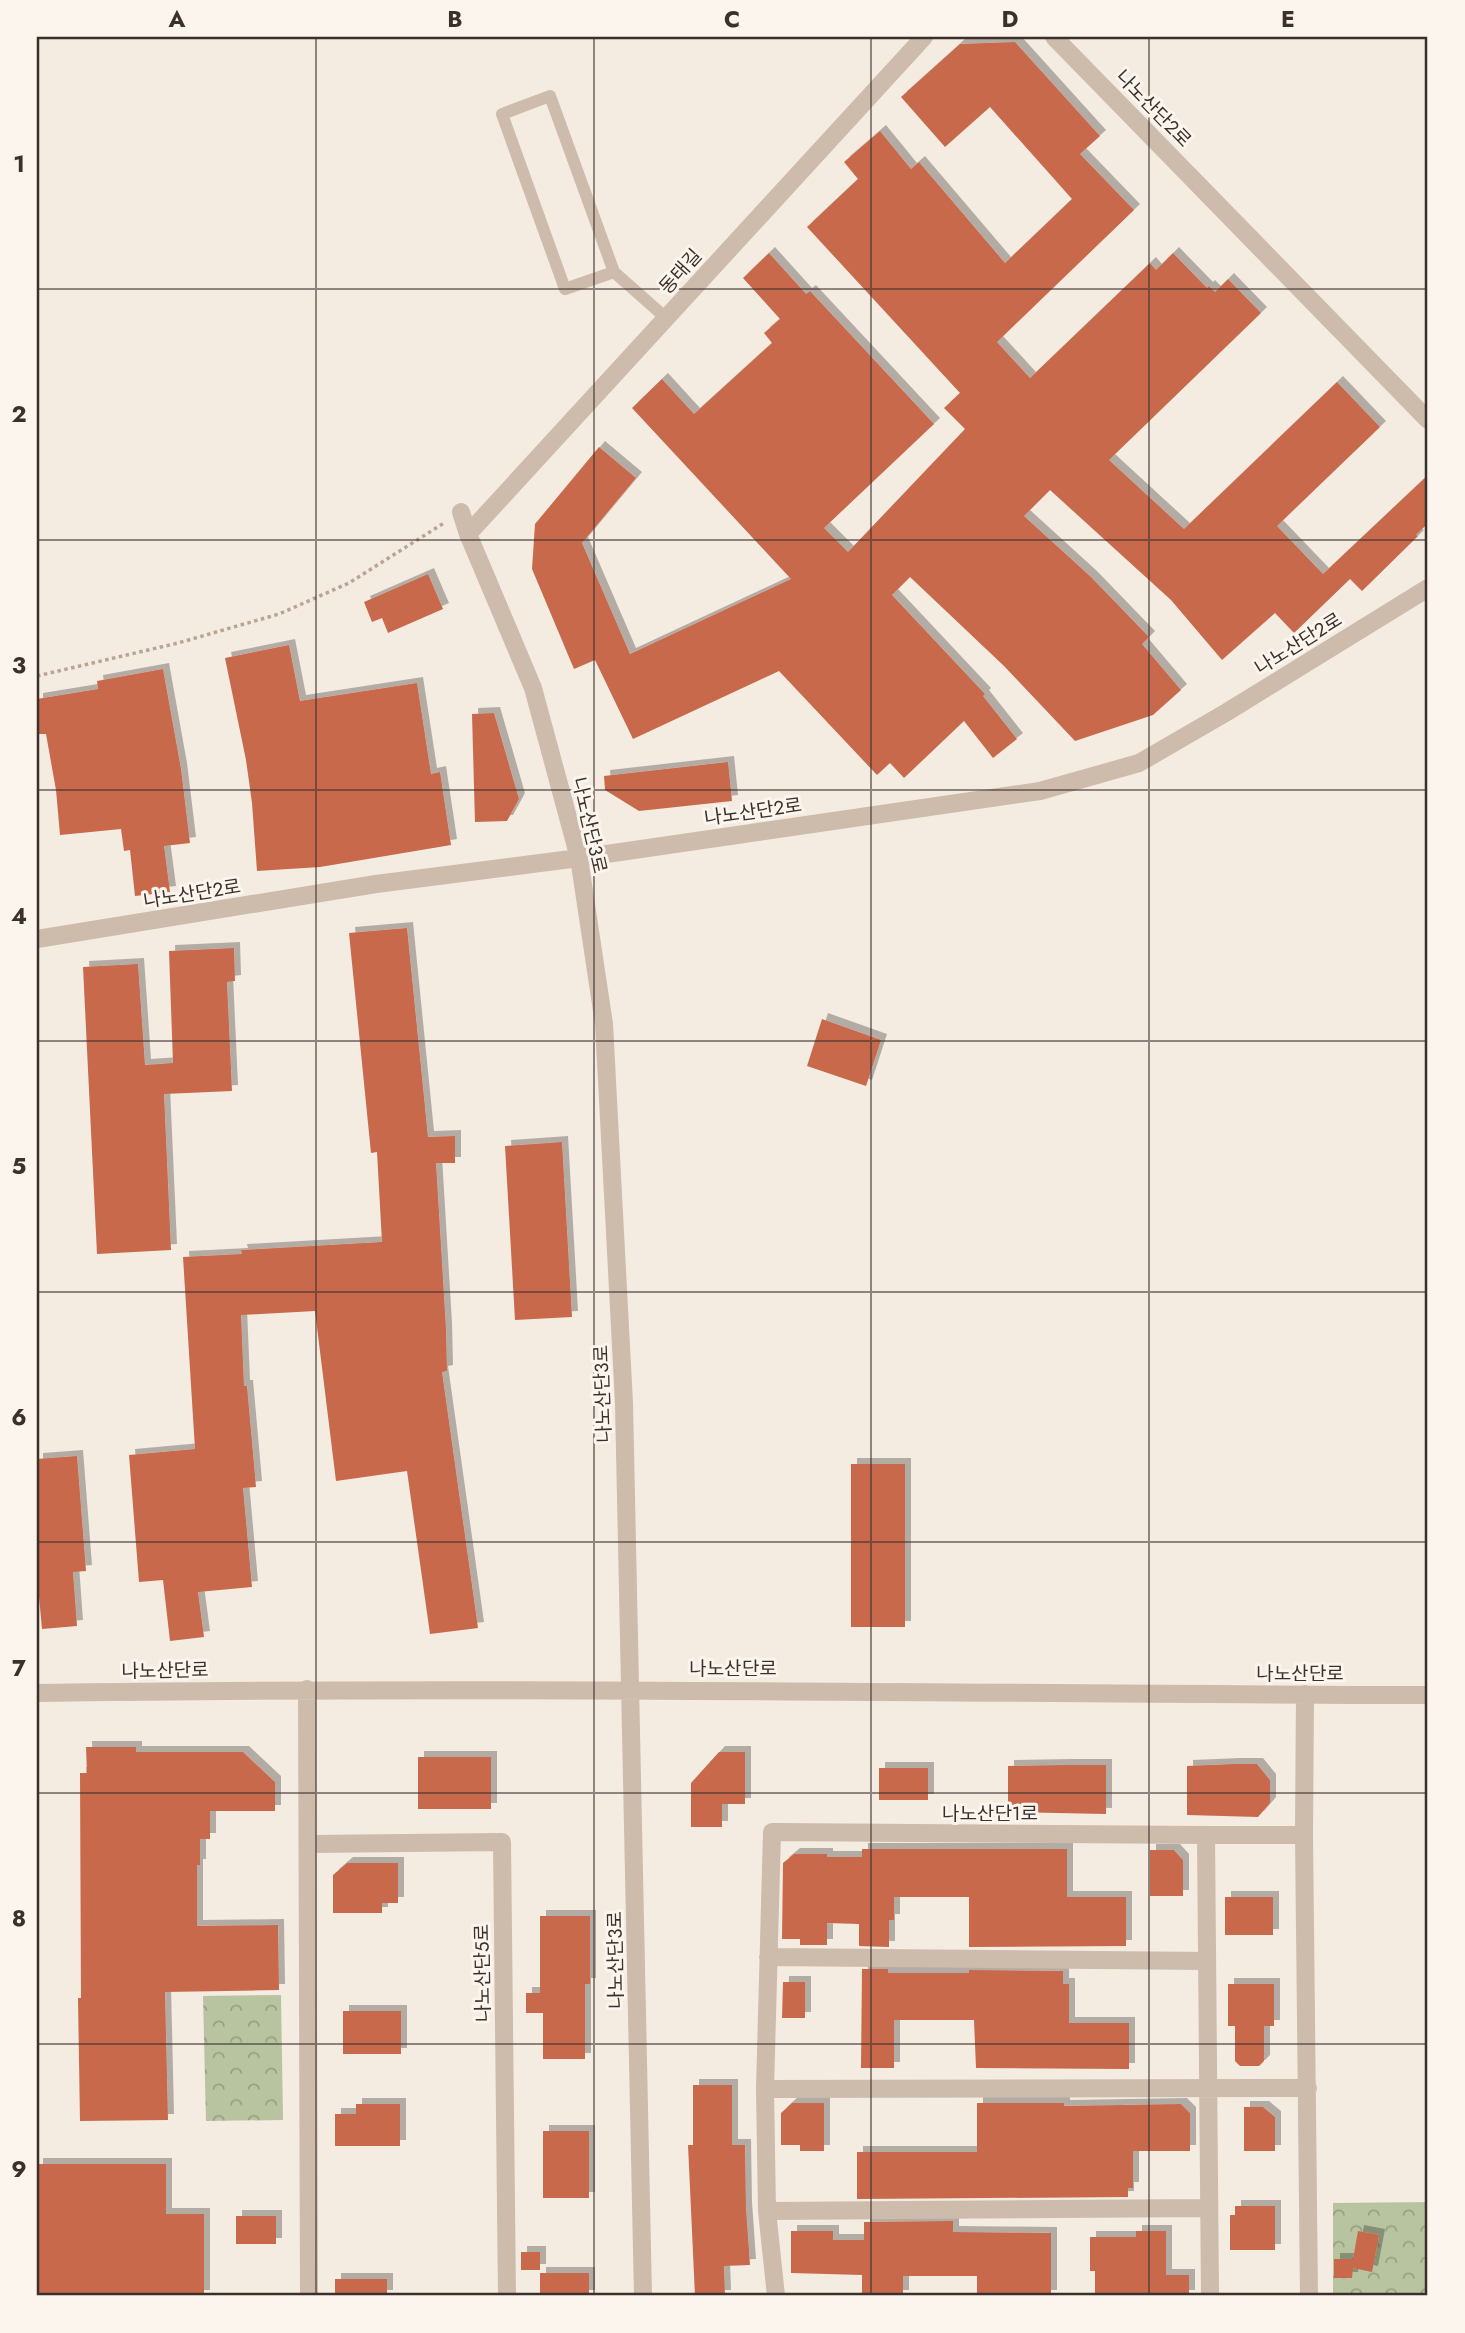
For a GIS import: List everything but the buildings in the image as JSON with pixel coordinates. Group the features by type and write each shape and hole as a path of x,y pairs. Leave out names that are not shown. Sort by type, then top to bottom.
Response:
{"street":[{"name":"동태길","path":"468,534 923,37"},
{"name":"나노산단2로","path":"1054,37 1428,420"},
{"name":"나노산단3로","path":"461,512 533,688 579,858 605,1037 624,1403 643,2296"},
{"name":"나노산단2로","path":"37,939 376,884 579,858 1040,791 1139,763 1428,588"},
{"name":"나노산단로","path":"37,1693 307,1689 631,1689 1428,1695"},
{"path":"307,1689 309,2296"},
{"path":"1305,1694 1308,2296"},
{"name":"나노산단1로","path":"776,2296 766,2211 765,2089 772,1832 1206,1835"},
{"path":"1210,2296 1206,1835 1304,1835"},
{"name":"나노산단5로","path":"309,1844 502,1842 507,2296"},
{"path":"768,1957 1207,1961"},
{"path":"765,2089 1308,2088"},
{"path":"766,2211 1209,2208"}],"lane":[{"path":"614,272 565,289 502,114 550,96 614,272 666,318"}],"path":[{"path":"37,676 178,643 279,614 349,583 461,512"}],"green space":[{"path":"281,1995 283,2120 206,2121 203,1996"},
{"path":"1428,2202 1428,2296 1333,2296 1333,2203"}]}
